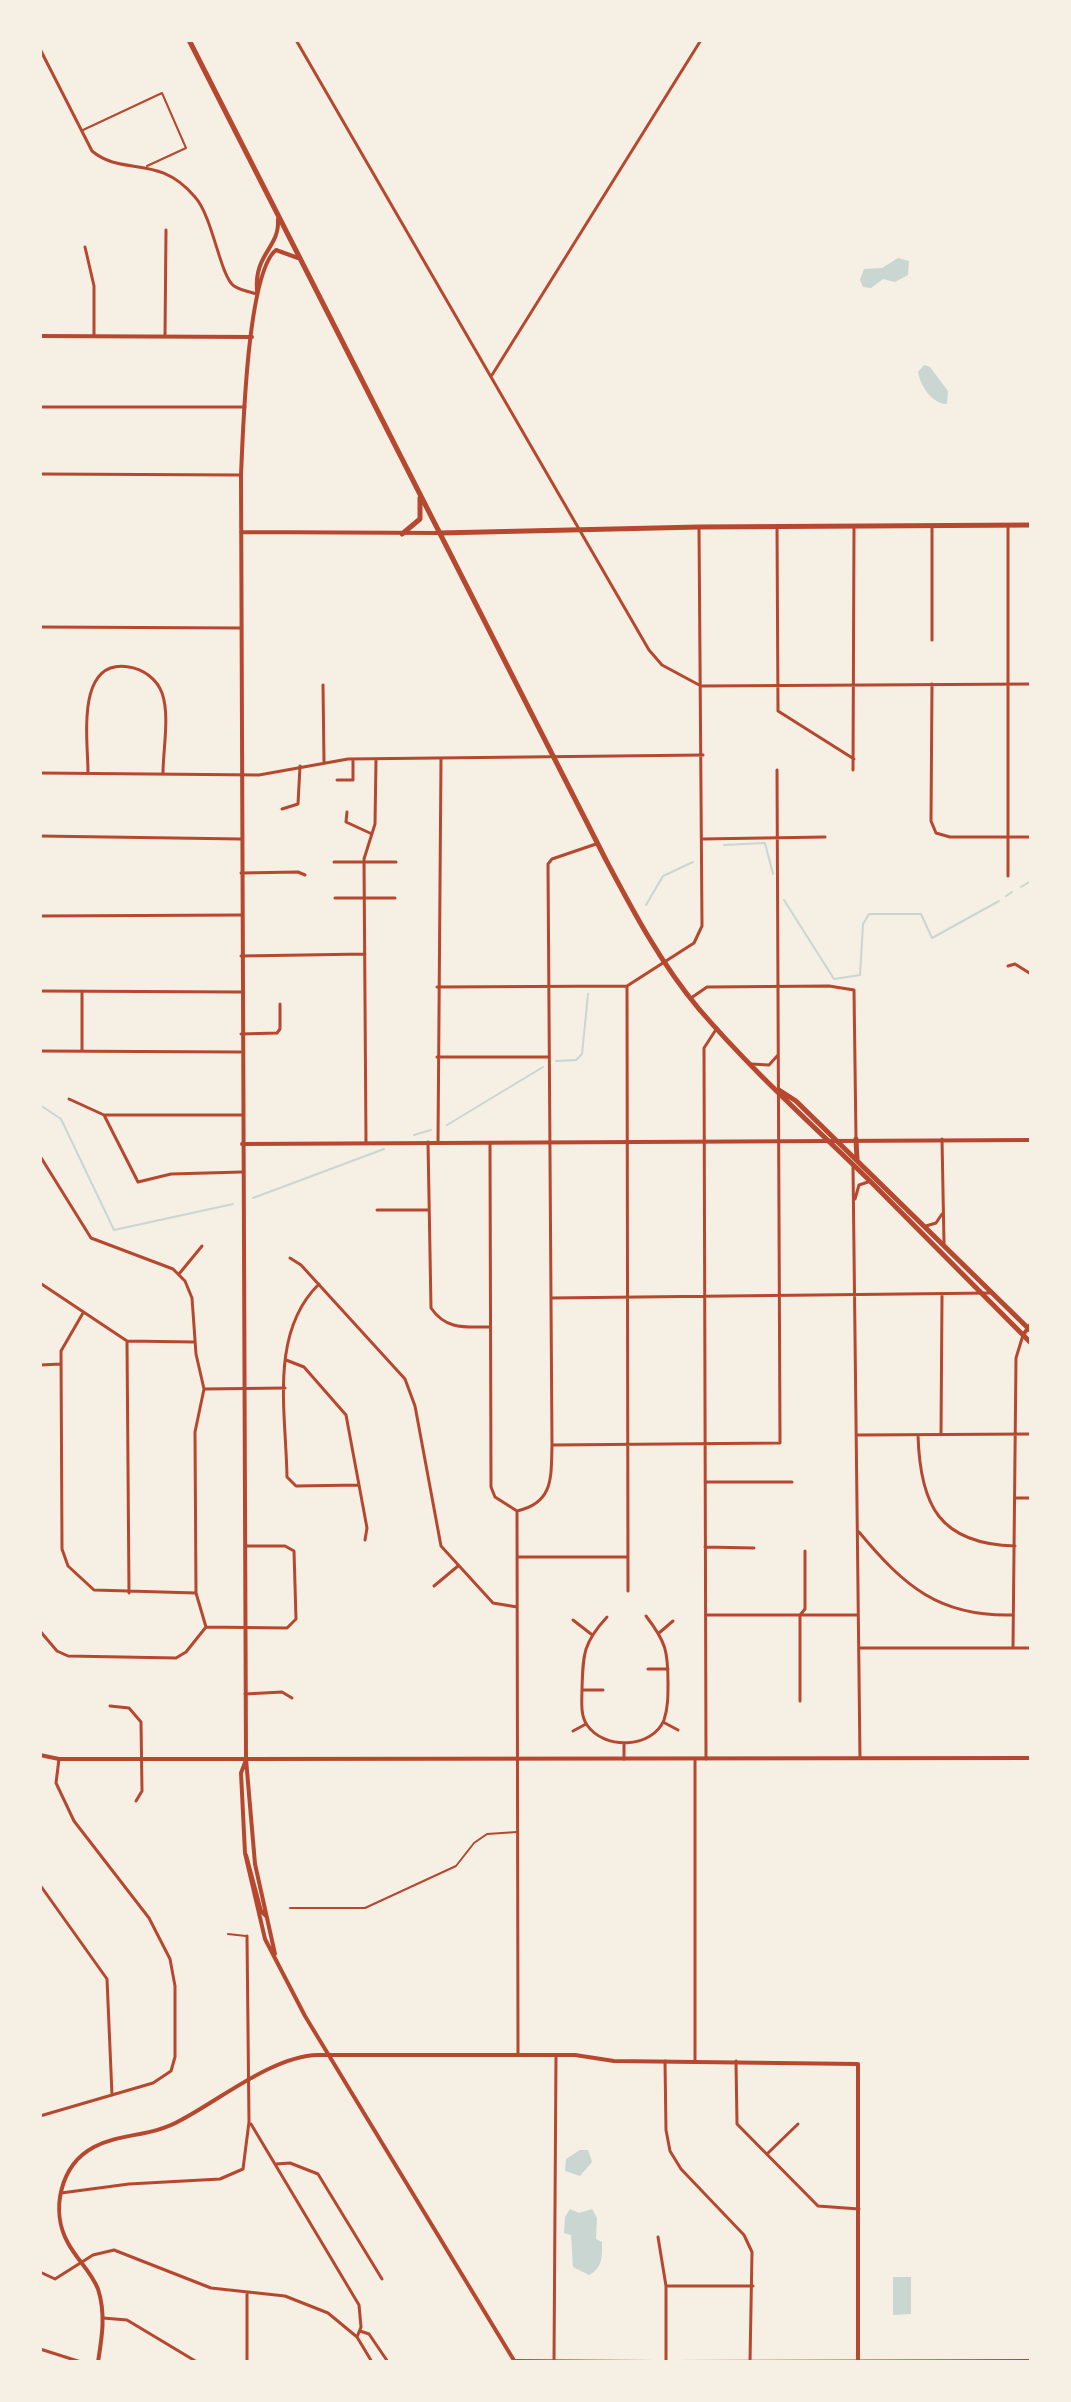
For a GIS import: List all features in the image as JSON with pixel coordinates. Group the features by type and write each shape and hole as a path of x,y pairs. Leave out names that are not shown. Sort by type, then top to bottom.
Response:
{"highway":[{"path":"189,40 598,843 637,918 666,963 691,998 779,1090 790,1108 853,1165 1031,1343"},
{"path":"402,534 420,519 419,493"},
{"path":"440,533 699,527 1031,525"},
{"path":"779,1090 788,1093 1030,1327"},
{"path":"856,1139 854,1150 860,1163"}],"main road":[{"path":"275,1954 253,1848 246,1759 241,475 258,264 278,236 278,216"},
{"path":"257,294 272,252 281,250 300,259"},
{"path":"40,336 252,337"},
{"path":"241,532 440,533"},
{"path":"242,1144 1031,1139"},
{"path":"1023,1335 1030,1327"},
{"path":"40,1755 59,1759 142,1760 1031,1758"},
{"path":"246,1759 241,1773 245,1853 265,1939 329,2056 514,2362 655,2362"},
{"path":"245,1853 261,1911 266,1916"},
{"path":"98,2362 103,2318 96,2285 63,2232 61,2193 73,2164 94,2147 164,2129 295,2057 518,2055 665,2061 853,2062 860,2069 858,2361"},
{"path":"669,2362 1031,2361"}],"street":[{"path":"296,40 626,612 662,665 701,686 1031,684"},
{"path":"492,375 701,40"},
{"path":"40,49 92,151 107,162 147,166 174,178 195,196 208,216 227,278 235,287 257,294"},
{"path":"165,336 166,230"},
{"path":"85,247 94,286 94,336"},
{"path":"40,407 245,407"},
{"path":"40,474 241,475"},
{"path":"777,526 778,711 854,759"},
{"path":"853,770 854,526"},
{"path":"932,526 932,640"},
{"path":"1008,526 1008,876"},
{"path":"437,987 627,986 694,943 702,926 699,527"},
{"path":"40,627 241,628"},
{"path":"88,773 88,700 92,686 110,669 123,666 148,674 163,694 163,773"},
{"path":"932,684 931,821 936,833 950,837 1031,837"},
{"path":"323,685 324,762"},
{"path":"40,773 259,775 353,759 703,755"},
{"path":"438,1142 441,758"},
{"path":"337,780 353,780 353,759"},
{"path":"366,1142 364,862 372,834 376,759"},
{"path":"282,809 298,804 300,766"},
{"path":"552,1445 780,1443 777,770"},
{"path":"347,812 346,822 372,834"},
{"path":"40,836 241,839"},
{"path":"702,839 825,837"},
{"path":"490,1142 491,1487 495,1497 517,1511 530,1508 549,1492 552,1445 548,864 552,859 598,843"},
{"path":"334,862 396,862"},
{"path":"241,873 298,872 305,875"},
{"path":"335,898 395,898"},
{"path":"40,916 241,915"},
{"path":"241,956 365,954"},
{"path":"1008,966 1015,964 1031,974"},
{"path":"627,986 628,1591"},
{"path":"691,998 707,987 829,986 854,990 856,1139"},
{"path":"40,991 241,992"},
{"path":"82,991 82,1051"},
{"path":"241,1034 277,1033 280,1029 280,1004"},
{"path":"706,1759 704,1048 717,1028"},
{"path":"40,1051 241,1052"},
{"path":"751,1064 769,1065 778,1055"},
{"path":"437,1057 549,1057"},
{"path":"69,1099 104,1115 242,1115"},
{"path":"104,1115 138,1182 171,1174 242,1172"},
{"path":"942,1139 944,1243"},
{"path":"428,1142 431,1308 442,1322 451,1326 489,1327"},
{"path":"40,1156 91,1238 179,1274 192,1298 194,1342 204,1389 195,1432 196,1593 206,1627"},
{"path":"853,1165 860,1758"},
{"path":"855,1199 859,1185 870,1182"},
{"path":"377,1210 428,1210"},
{"path":"926,1226 936,1223 942,1214"},
{"path":"179,1274 202,1246"},
{"path":"290,1258 319,1284 405,1379 415,1406 439,1541 493,1603 517,1607"},
{"path":"40,1283 127,1341 194,1342"},
{"path":"319,1284 294,1316 287,1336 285,1388 289,1482 298,1486 359,1485"},
{"path":"551,1298 993,1293"},
{"path":"941,1435 942,1294"},
{"path":"83,1313 65,1342 61,1364 62,1549 68,1566 94,1590 196,1593"},
{"path":"1013,1648 1016,1358 1023,1335"},
{"path":"127,1341 129,1593"},
{"path":"286,1360 304,1367 345,1412 359,1485 365,1540"},
{"path":"40,1365 61,1364"},
{"path":"204,1389 285,1388"},
{"path":"857,1435 1031,1434"},
{"path":"918,1435 922,1486 938,1518 950,1529 981,1544 1015,1546"},
{"path":"705,1482 792,1482"},
{"path":"1015,1498 1031,1498"},
{"path":"517,1511 518,2055"},
{"path":"858,1531 891,1569 929,1598 980,1614 1013,1615"},
{"path":"206,1627 287,1628 296,1619 294,1551 285,1546 245,1546"},
{"path":"705,1547 754,1548"},
{"path":"800,1701 800,1615 805,1609 805,1551"},
{"path":"517,1557 628,1557"},
{"path":"434,1586 458,1566"},
{"path":"705,1615 858,1615"},
{"path":"607,1617 591,1634 583,1652 582,1690 586,1724 610,1741 624,1743 644,1740 663,1722 667,1647 646,1616"},
{"path":"573,1620 591,1634"},
{"path":"659,1633 673,1621"},
{"path":"40,1631 57,1651 68,1656 176,1658 186,1652 206,1627"},
{"path":"859,1648 1031,1648"},
{"path":"648,1669 668,1669"},
{"path":"582,1690 603,1690"},
{"path":"245,1694 282,1692 292,1698"},
{"path":"110,1706 129,1708 141,1722 142,1791 136,1801"},
{"path":"663,1722 678,1730"},
{"path":"573,1731 586,1724"},
{"path":"624,1743 624,1760"},
{"path":"40,2116 153,2083 166,2076 174,2065 173,1970 149,1918 74,1821 56,1783 59,1759"},
{"path":"695,1759 695,2061"},
{"path":"40,1885 107,1979 112,2095"},
{"path":"61,2193 129,2184 220,2179 243,2169 249,2122 247,1936"},
{"path":"554,2361 556,2055"},
{"path":"665,2061 666,2130 670,2151 681,2169 744,2235 752,2252 750,2361"},
{"path":"736,2061 737,2124 818,2206 859,2209"},
{"path":"249,2122 359,2305 360,2331 357,2337"},
{"path":"768,2153 798,2124"},
{"path":"276,2164 290,2163 318,2174 382,2279"},
{"path":"658,2237 666,2286 669,2362"},
{"path":"40,2272 55,2279 93,2255 114,2250 211,2288 305,2303 328,2313 357,2337 372,2362"},
{"path":"666,2286 753,2286"},
{"path":"247,2292 247,2362"},
{"path":"103,2318 127,2320 197,2362"},
{"path":"360,2331 369,2334 388,2362"},
{"path":"40,2349 81,2362"}],"lane":[{"path":"83,130 162,93 186,148 147,166"},
{"path":"290,1908 365,1908 456,1866 474,1843 487,1834 518,1832"},
{"path":"228,1934 247,1936"}],"shaded area":[{"path":"898,258 909,261 908,275 895,282 883,279 871,288 863,287 860,280 864,269 882,268"},
{"path":"924,365 930,367 948,391 947,404 936,401 924,388 918,372"},
{"path":"580,2150 588,2150 592,2162 580,2176 565,2171 566,2159"},
{"path":"570,2209 579,2213 592,2209 597,2218 596,2239 602,2242 602,2257 597,2269 589,2275 573,2267 571,2235 564,2233 565,2217"},
{"path":"893,2277 911,2277 911,2314 893,2315"}],"waterway":[{"path":"724,845 765,843 773,874"},
{"path":"646,905 663,876 693,862"},
{"path":"1021,887 1031,881"},
{"path":"1006,896 1012,892"},
{"path":"784,900 834,979 860,975 863,924 869,914 921,914 932,938 999,901"},
{"path":"556,1061 576,1060 582,1054 588,994"},
{"path":"447,1125 543,1067"},
{"path":"40,1105 61,1119 114,1230 233,1204"},
{"path":"414,1135 431,1130"},
{"path":"253,1198 384,1149"}]}
